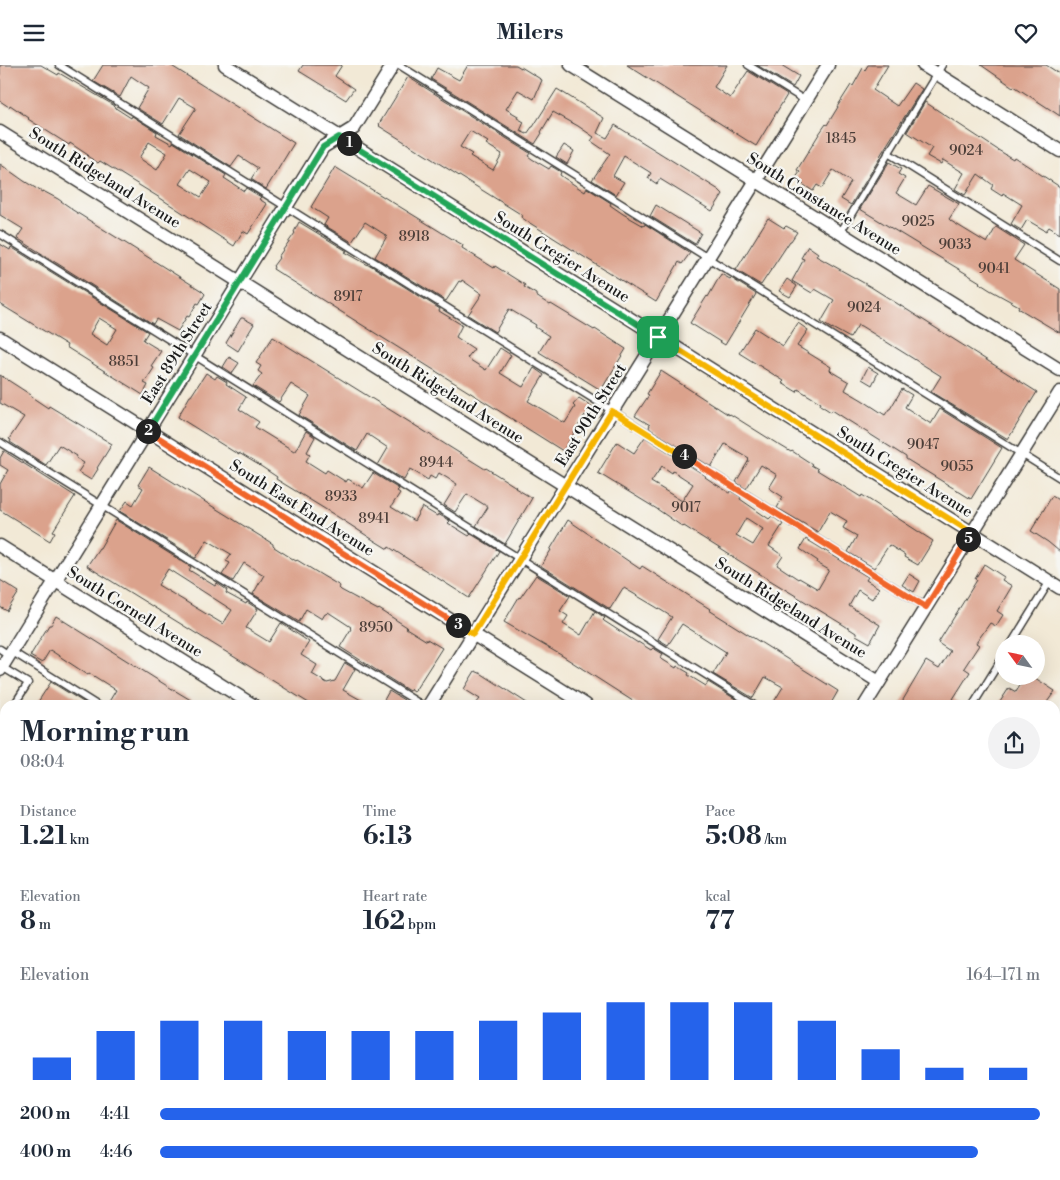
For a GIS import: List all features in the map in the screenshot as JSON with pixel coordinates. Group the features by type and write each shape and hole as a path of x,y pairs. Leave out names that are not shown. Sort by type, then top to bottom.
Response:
{"street":[{"name":"South Cregier Avenue","path":"225,65 1055,584"},
{"name":"East 89th Street","path":"1,668 7,652 55,581 323,147 354,128 393,65"},
{"name":"South Constance Avenue","path":"571,65 1060,370"},
{"name":"East 90th Street","path":"432,700 828,65"},
{"path":"923,65 940,69 1060,151"},
{"name":"South Ridgeland Avenue","path":"0,132 879,682"},
{"name":"South East End Avenue","path":"0,338 578,700"},
{"path":"868,700 1060,392"},
{"name":"South Cornell Avenue","path":"0,546 246,700"}],"lane":[{"path":"60,65 926,607"},
{"path":"399,65 1060,478"},
{"path":"748,65 806,101"},
{"path":"840,233 940,69"},
{"path":"888,153 1060,261"},
{"path":"0,234 746,700"},
{"path":"0,442 414,700"},
{"path":"1018,635 1055,584"},
{"path":"7,652 88,700"},
{"path":"1,668 28,683 17,700"},
{"path":"976,700 995,670"}],"building":[{"path":"0,65 41,65 58,75 59,73 115,106 131,118 132,116 157,132 156,135 172,144 173,142 226,175 224,178 244,191 246,188 261,197 259,199 267,204 248,234 243,231 234,246 100,161 98,163 70,143 69,145 10,105 9,107 0,101","holes":["149,142 167,153 157,170 139,158","190,169 211,182 201,197 180,184"]},
{"path":"103,65 170,65 294,143 266,189 251,179 258,168 239,156 231,167 179,134 196,108 179,98 163,124 137,108 149,88 131,76 120,97 93,81"},
{"path":"303,65 342,65 335,76 354,89 346,100 299,71"},
{"path":"468,65 516,65 542,80 534,99 518,90 506,109 524,122 520,131 527,134 557,89 604,118 597,133 607,138 615,125 723,194 712,211 660,179 657,184 648,178 651,173 624,156 613,176 624,182 616,195 592,180 610,154 591,141 594,137 578,126 553,112 535,144 431,79 437,68 459,80"},
{"path":"627,65 727,65 714,87 730,98 748,71 787,95 756,146"},
{"path":"757,65 781,65 799,76 793,87"},
{"path":"868,65 888,65 873,90 897,106 913,83 922,89 851,205 841,199 851,182 833,170 822,188 817,185 813,191 795,179 800,172 797,170 819,134 827,125 851,85 853,86 863,68 865,70"},
{"path":"981,65 1046,65 1060,74 1060,116 1013,87"},
{"path":"408,77 530,153 528,156 532,159 549,169 551,166 561,172 560,175 585,192 587,188 611,203 610,205 623,214 644,226 645,224 690,253 682,264 679,262 656,302 525,220 521,217 522,215 379,126","holes":["470,131 488,142 486,144 502,154 493,170 470,156 472,154 460,147"]},
{"path":"925,102 998,150 1013,159 1014,157 1060,187 1060,234 1049,227 1046,231 1027,220 1021,230 1011,224 1022,205 1003,193 1002,196 991,189 993,185 978,174 965,195 955,189 964,173 943,160 941,164 927,156 932,148 907,132"},
{"path":"564,145 574,151 567,164 556,157"},
{"path":"889,162 901,169 898,174 905,178 896,193 916,205 928,186 959,204 949,219 951,221 987,243 996,227 1024,245 1014,260 1060,289 1060,333 860,209"},
{"path":"0,164 24,181 58,199 202,291 205,294 199,304 197,303 178,331 156,319 153,324 17,238 23,229 0,215"},
{"path":"335,167 463,245 462,248 525,285 524,287 550,305 595,329 626,349 601,390 539,352 549,336 535,327 536,325 509,309 495,332 468,315 482,294 462,280 461,282 459,281 446,301 375,257 387,236 365,222 352,242 324,225 328,218 311,207"},
{"path":"656,205 701,233 695,244 650,216"},
{"path":"768,218 784,228 786,226 797,232 761,285 736,270"},
{"path":"299,222 440,309 439,311 462,325 456,337 474,349 467,358 486,370 500,348 511,355 500,373 521,386 523,387 534,368 544,375 528,401 565,423 575,407 573,405 579,398 593,407 587,416 585,415 563,451 273,269 278,257 295,233"},
{"path":"0,244 10,250 11,247 148,332 143,340 161,351 151,366 154,368 144,383 148,385 143,395 66,347 67,345 0,304","holes":["99,318 117,329 107,345 90,334"]},
{"path":"808,246 818,253 816,256 871,287 1037,392 1008,439 931,392 941,376 861,326 858,325 850,338 821,322 834,300 815,289 812,293 792,281 804,259 801,258"},
{"path":"721,274 756,294 725,345 690,323"},
{"path":"787,279 797,286 790,297 779,291"},
{"path":"241,318 254,324 238,351 226,343"},
{"path":"798,323 808,330 797,346 831,367 830,370 832,372 849,382 845,390 885,415 902,389 912,395 905,407 931,424 940,409 1002,448 971,499 832,410 831,412 820,405 821,403 798,389 797,392 782,383 784,381 739,353 755,328 783,346"},
{"path":"273,337 532,498 505,544 476,526 488,507 467,494 455,512 444,505 457,484 439,473 435,479 430,476 428,480 410,469 404,480 378,465 388,448 367,434 357,451 299,415 310,396 291,384 279,402 253,386 262,374 258,371 261,366 256,363"},
{"path":"229,357 239,363 232,373 223,367"},
{"path":"868,367 878,373 872,385 862,379"},
{"path":"661,371 729,415 792,451 812,464 817,470 861,497 862,495 933,541 918,565 889,545 874,568 848,552 857,536 843,528 847,521 830,511 818,532 777,508 783,497 769,488 777,475 761,465 746,489 736,482 749,458 725,444 711,467 650,429 650,425 635,416 649,395 647,394"},
{"path":"206,373 215,379 217,376 227,382 226,384 246,397 239,409 259,422 255,427 294,451 306,431 315,437 307,452 310,454 306,461 325,473 327,470 346,482 348,479 363,488 373,473 399,489 397,491 400,493 391,507 414,521 422,507 450,521 448,523 469,536 471,534 499,551 469,598 276,479 277,477 262,467 178,417"},
{"path":"0,375 48,408 49,406 112,444 91,480 78,472 84,463 76,458 77,456 59,445 46,465 10,442 11,440 9,439 24,417 0,403"},
{"path":"645,437 717,485 741,497 740,499 769,519 772,516 783,524 769,546 783,556 777,565 798,579 818,589 829,570 800,549 806,539 868,577 866,580 879,588 872,599 858,590 849,606 880,625 870,643 598,473 617,442 634,453","holes":["662,466 693,484 682,501 651,482","746,518 763,529 753,545 736,535"]},
{"path":"4,451 75,496 53,531 55,532 50,541 0,510 0,484 8,470 0,465 0,458"},
{"path":"149,467 273,544 274,547 296,561 340,586 341,590 379,609 427,641 427,639 442,648 414,692 410,689 409,691 340,647 351,627 328,612 322,619 306,609 299,622 253,594 264,575 244,563 233,581 222,575 230,563 226,561 231,554 207,540 196,558 121,512 127,501 133,505 143,488 138,485"},
{"path":"1052,496 1060,501 1060,552 1031,531"},
{"path":"116,520 191,567 189,570 215,586 217,583 227,590 226,593 258,609 246,628 269,642 281,623 309,642 301,655 317,665 312,674 327,683 335,681 345,663 355,669 343,690 361,700 304,700 87,566","holes":["168,569 232,610 223,624 158,585"]},
{"path":"568,520 640,569 642,566 838,691 833,700 775,700 783,687 765,677 753,698 713,674 726,652 682,624 668,645 658,639 672,617 624,588 610,609 541,566"},
{"path":"984,564 1004,577 1002,580 1012,586 997,611 1003,615 996,626 990,623 976,643 979,645 964,668 970,672 953,699 955,700 903,700 926,661 939,669 950,651 938,643 977,580 975,579"},
{"path":"909,574 920,581 914,592 902,585"},
{"path":"536,575 570,596 560,611 568,616 563,624 581,635 595,611 605,618 604,621 638,643 663,654 660,658 676,668 677,666 689,673 688,675 706,686 708,682 737,700 631,700 561,655 504,622"},
{"path":"0,580 19,592 7,611 0,607"},
{"path":"56,616 191,700 110,700 116,690 89,673 88,675 50,650 42,663 30,656 49,625 51,625"},
{"path":"475,671 522,700 479,700 464,689"},
{"path":"51,682 80,700 39,700"},
{"path":"1045,684 1055,691 1049,700 1001,700 1009,688 1016,692 1020,685"},
{"path":"389,691 404,700 384,700"}],"route":[{"path":"339,137 658,337 972,533 926,607 612,411 473,634 148,431 323,147 339,137"}]}
